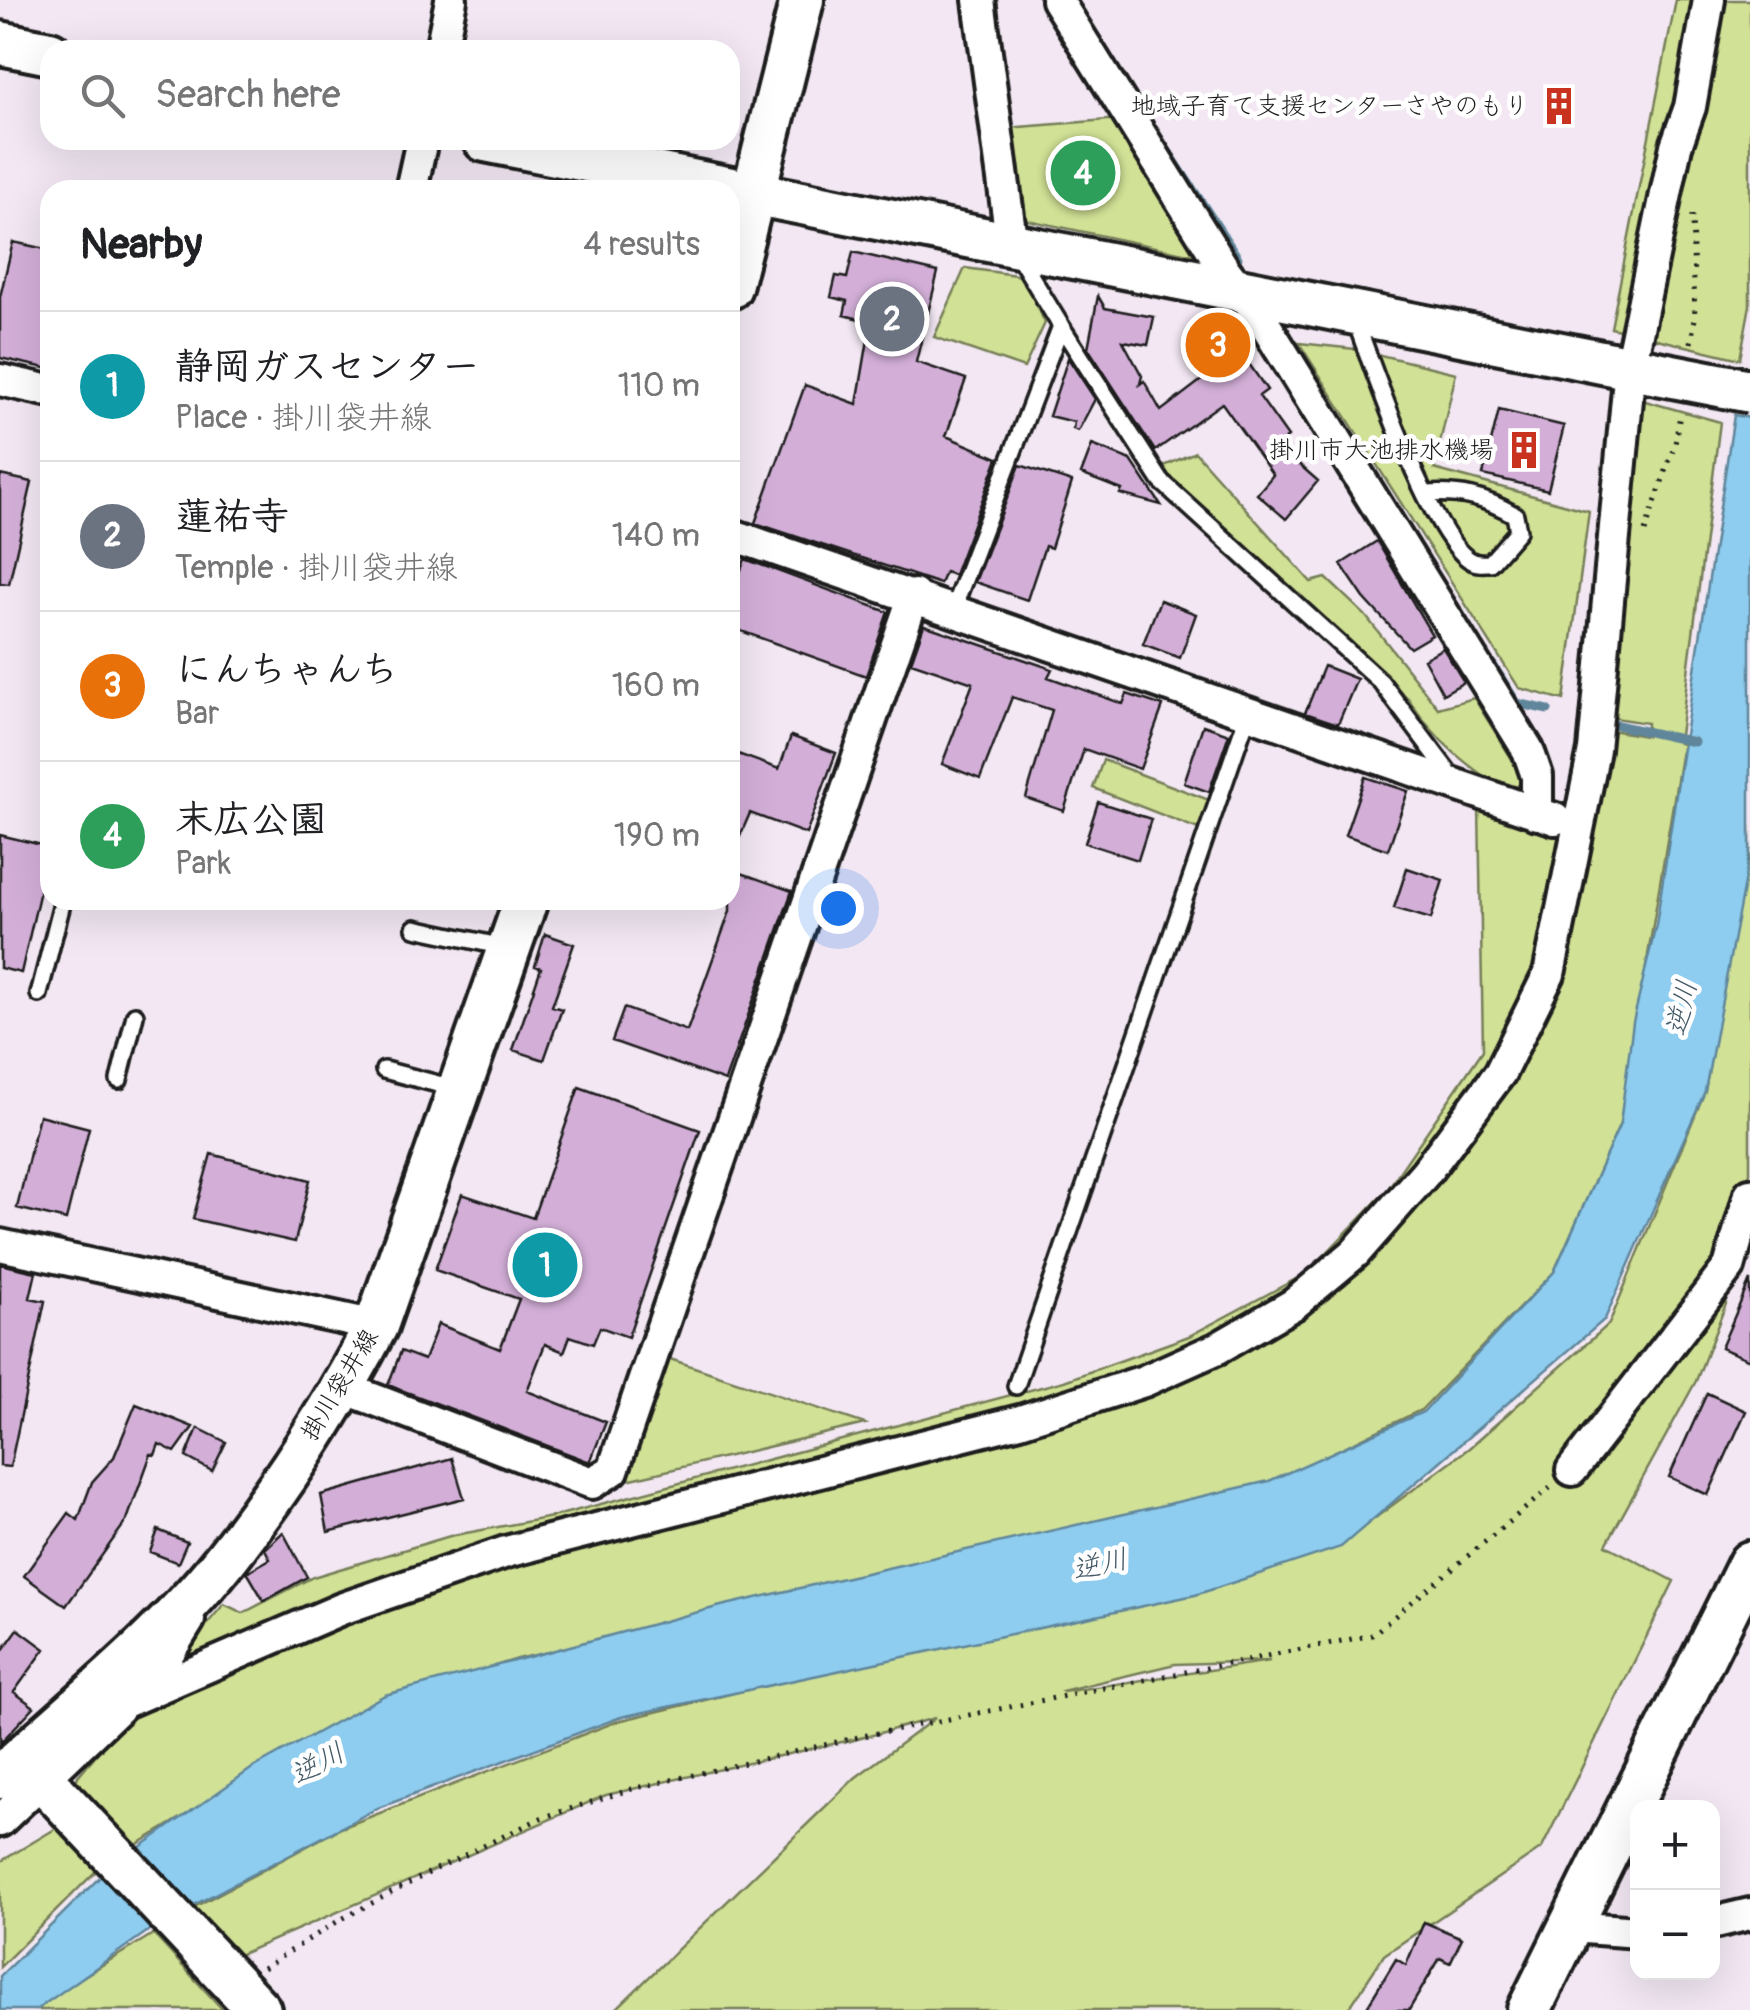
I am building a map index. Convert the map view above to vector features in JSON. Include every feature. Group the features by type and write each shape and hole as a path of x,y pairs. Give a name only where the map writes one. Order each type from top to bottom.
{"street":[{"path":"443,40 452,0"},
{"path":"740,252 802,0"},
{"path":"979,0 1012,246"},
{"path":"1057,0 1528,750 1537,776 1537,814"},
{"path":"125,1702 341,1609 506,1552 1003,1426 1144,1381 1294,1304 1355,1253 1426,1172 1500,1073 1549,974 1594,750 1641,370 1676,146 1690,107 1709,0"},
{"path":"0,43 40,51"},
{"path":"413,180 420,150"},
{"path":"534,150 682,180"},
{"path":"740,192 1750,391"},
{"path":"0,380 40,389"},
{"path":"740,537 1448,784 1577,824"},
{"path":"344,1388 592,1483 613,1470 914,596"},
{"name":"掛川袋井線","path":"0,1776 114,1673 230,1554 344,1388 376,1326 522,910"},
{"path":"1572,1470 1729,1268 1750,1194"},
{"path":"0,1245 376,1326"},
{"path":"0,1821 53,1790 125,1702 158,1670 230,1554"},
{"path":"1529,2010 1750,1562"},
{"path":"53,1790 254,2004"},
{"path":"1720,1920 1750,1914"},
{"path":"1571,1927 1630,1931"}],"lane":[{"path":"1012,246 1160,481 1380,682 1447,770 1448,784"},
{"path":"1364,315 1360,334 1403,454 1426,494 1462,553 1473,562 1490,563 1518,531 1514,514 1492,502 1461,492 1426,494"},
{"path":"953,609 1061,326"},
{"path":"1016,1386 1248,714"},
{"path":"39,994 60,910"},
{"path":"415,928 509,948"},
{"path":"119,1080 135,1015"},
{"path":"384,1070 459,1090"}],"path":[{"path":"254,2004 262,1969 340,1920 541,1818 632,1789 863,1736 1372,1636 1572,1470"}],"green space":[{"path":"1676,0 1750,0 1750,305 1740,359 1611,328"},
{"path":"1120,119 1207,258 1018,218 1007,128"},
{"path":"965,268 1023,276 1045,323 1024,368 934,337"},
{"path":"1299,343 1355,349 1456,373 1434,469 1589,511 1564,700 1519,688"},
{"path":"1624,395 1720,422 1679,743 1683,744 1620,1124 1554,1272 1421,1410 1272,1482 1058,1541 521,1658 368,1705 100,1867 0,1967 0,1862 60,1826 78,1776 224,1604 243,1613 313,1577 450,1536 552,1517 1064,1381 1189,1336 1307,1273 1387,1190 1483,1050 1479,806 1571,831 1557,969 1605,729 1646,736 1647,723 1608,717"},
{"path":"1195,452 1311,582 1326,578 1365,615 1438,708 1474,698 1525,780 1508,793 1465,762 1440,740 1408,698 1211,522 1160,468"},
{"path":"1103,760 1209,800 1198,829 1093,788"},
{"path":"1750,825 1750,1173 1716,1263 1726,1304 1696,1381 1606,1545 1674,1581 1542,1848 1384,1955 1348,2010 615,2010 855,1778 935,1718 843,1743 864,1737 606,1795 234,1957 185,1912 341,1828 618,1721 1335,1548 1469,1448 1609,1324 1705,1091","holes":["1270,1661 1063,1692 1175,1664"]},
{"path":"667,1358 865,1424 623,1481"},
{"path":"153,1934 223,2010 36,2010 45,2000"}],"water":[{"name":"逆川","path":"1734,415 1750,418 1750,851 1705,1091 1605,1319 1341,1547 1195,1595 621,1717 378,1808 158,1924 36,2010 0,2010 0,1976 106,1871 251,1769 385,1695 721,1606 1269,1481 1423,1412 1554,1272 1620,1124 1633,1022 1656,925"}],"building":[{"path":"13,242 40,248 40,367 0,358 0,297"},
{"path":"853,252 938,272 916,362 966,379 946,436 998,458 954,575 945,572 940,584 755,523 805,385 857,404 871,322 844,315 847,301 831,297 836,276 847,278"},
{"path":"1098,296 1105,308 1154,317 1148,345 1123,341 1142,376 1140,384 1144,381 1161,411 1203,379 1187,353 1225,329 1267,390 1259,396 1288,437 1277,445 1318,481 1286,519 1257,494 1273,475 1222,403 1155,451 1088,348"},
{"path":"1068,358 1095,399 1078,431 1073,429 1074,422 1049,416"},
{"name":"掛川市大池排水機場","path":"1499,410 1564,426 1548,490 1483,475"},
{"path":"1092,445 1131,460 1161,505 1120,494 1122,490 1081,474"},
{"path":"1020,465 1072,482 1051,548 1045,546 1027,600 975,582"},
{"path":"0,475 32,482 9,584 0,583"},
{"path":"1377,541 1432,635 1410,648 1364,598 1341,564"},
{"path":"745,559 888,612 866,676 740,631 740,572"},
{"path":"1160,600 1196,614 1180,658 1143,644"},
{"path":"924,625 1052,669 1048,677 1123,704 1127,694 1163,706 1140,769 1084,749 1064,811 1026,798 1052,710 1012,697 980,779 942,764 973,683 911,662"},
{"path":"1443,648 1464,682 1443,694 1424,659"},
{"path":"1324,666 1357,679 1338,724 1305,713"},
{"path":"1203,725 1229,734 1209,792 1184,783"},
{"path":"791,736 836,753 806,834 750,813 740,836 740,755 779,769"},
{"path":"1365,777 1408,791 1388,850 1345,835"},
{"path":"1098,802 1151,819 1138,860 1085,843"},
{"path":"0,835 40,845 40,890 21,973 0,968"},
{"path":"1407,868 1443,880 1431,919 1394,908"},
{"path":"740,873 792,891 725,1081 612,1041 624,1008 687,1031 730,911 740,910"},
{"path":"545,934 574,944 552,1006 562,1009 544,1060 513,1050 541,968 535,966"},
{"path":"579,1087 700,1130 628,1337 600,1327 593,1344 570,1336 564,1352 545,1344 527,1391 606,1422 590,1462 388,1385 401,1351 424,1360 438,1324 500,1349 519,1299 435,1270 462,1194 533,1218"},
{"path":"39,1115 89,1128 66,1220 17,1208"},
{"path":"211,1154 310,1180 295,1242 193,1219"},
{"path":"0,1264 36,1272 30,1298 45,1301 10,1467 0,1466"},
{"path":"1750,1280 1750,1360 1721,1348"},
{"path":"1707,1393 1746,1411 1708,1495 1669,1477"},
{"path":"136,1404 193,1427 175,1452 159,1444 155,1455 151,1454 127,1520 66,1606 24,1576 69,1513 78,1520 92,1482 114,1457"},
{"path":"198,1428 226,1442 212,1471 186,1457"},
{"path":"452,1458 464,1498 328,1532 321,1495"},
{"path":"158,1530 187,1542 178,1563 150,1552"},
{"path":"283,1532 307,1577 264,1601 247,1572 270,1559 265,1549"},
{"path":"18,1629 45,1649 14,1692 34,1707 0,1743 0,1654"},
{"path":"1424,1922 1462,1938 1450,1963 1440,1958 1409,2010 1365,2010 1396,1959 1406,1965"}],"waterway":[{"path":"1164,145 1238,258"},
{"path":"1493,665 1517,703 1548,710"},
{"path":"1608,723 1694,742"}],"place":[{"name":"地域子育て支援センターさやのもり","path":"1559,106"},
{"name":"末広公園","path":"1083,173"},
{"name":"蓮祐寺","path":"892,319"},
{"name":"にんちゃんち","path":"1218,345"},
{"name":"掛川市大池排水機場","path":"1524,450"},
{"name":"静岡ガスセンター","path":"545,1265"}]}
